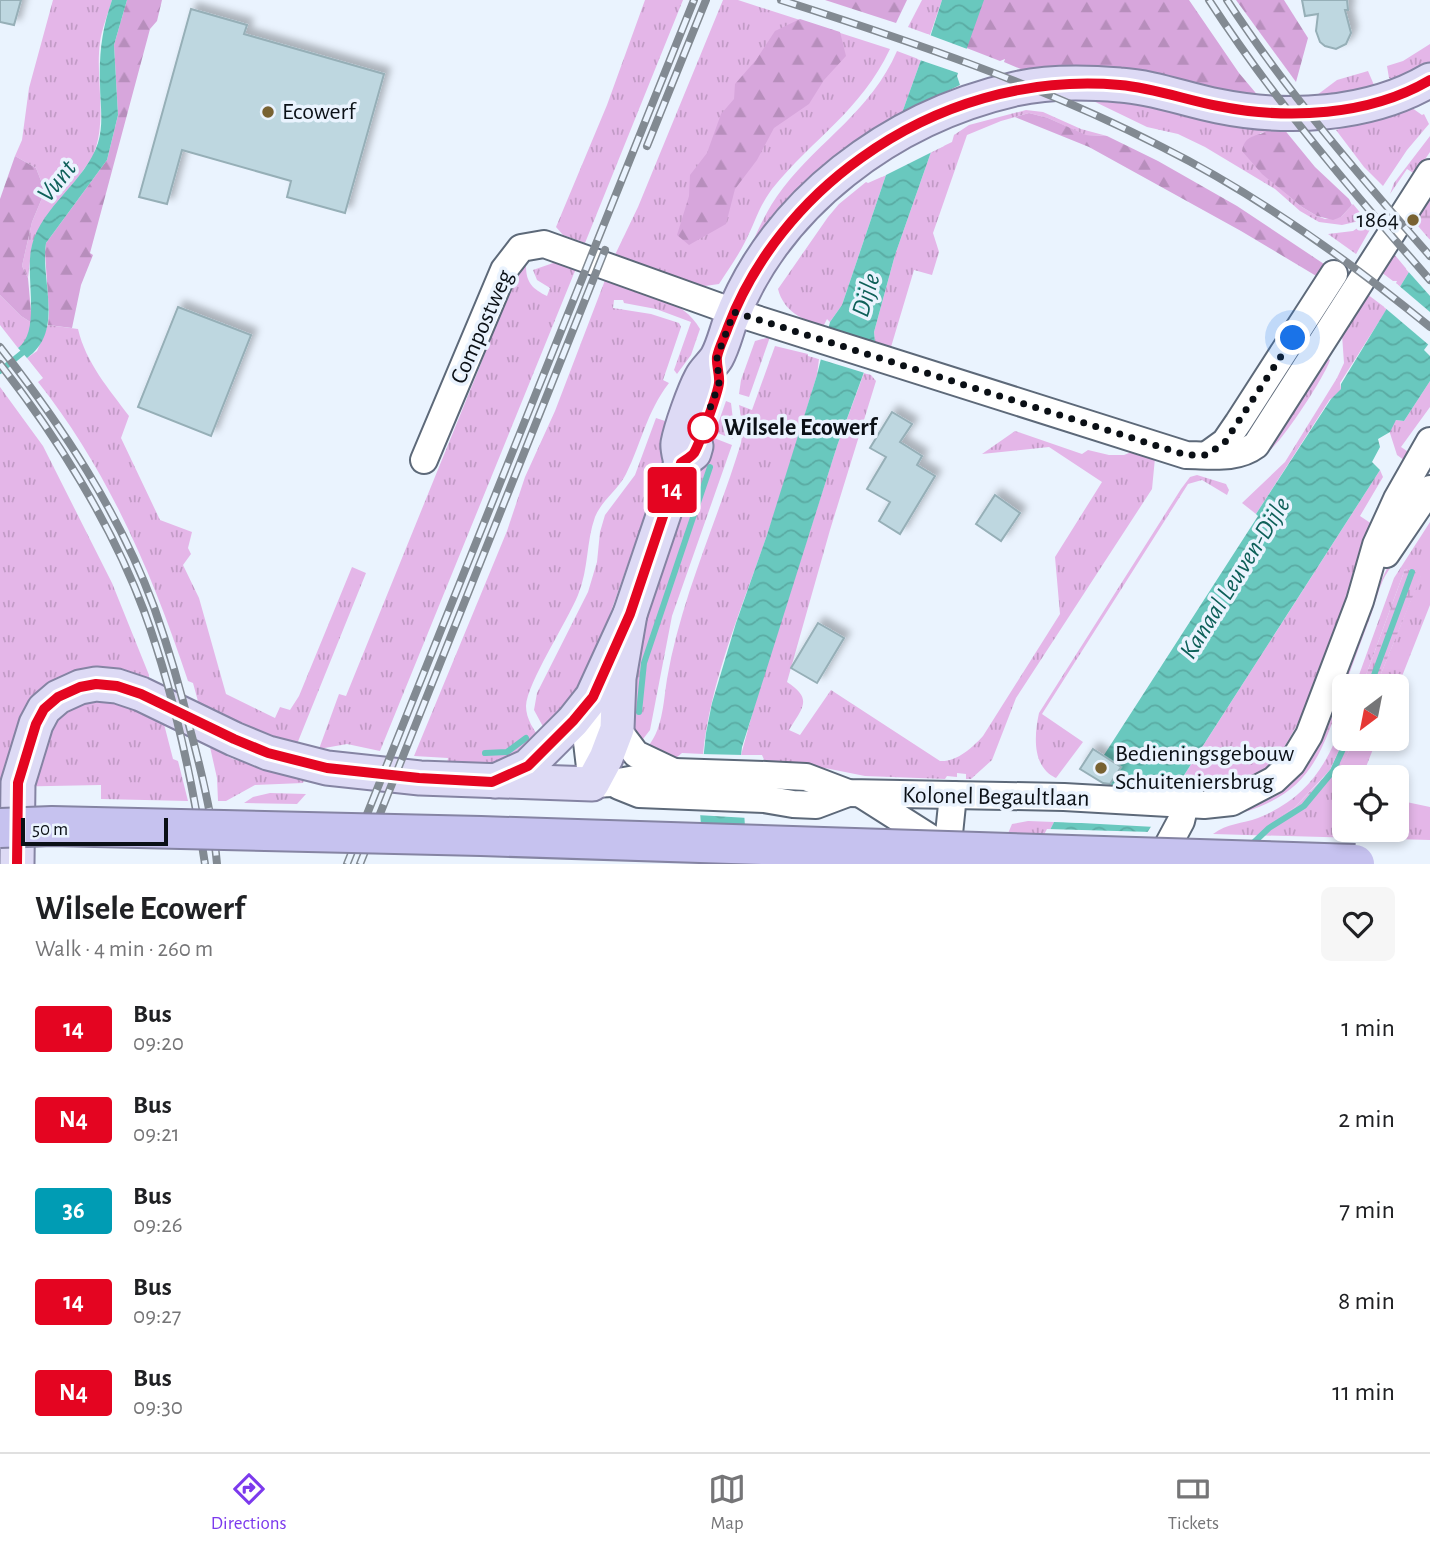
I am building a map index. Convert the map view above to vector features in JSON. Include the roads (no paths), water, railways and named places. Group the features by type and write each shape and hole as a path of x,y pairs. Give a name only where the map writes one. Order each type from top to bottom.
{"highway":[{"path":"0,828 52,826 481,835 1354,864"}],"main road":[{"path":"492,782 528,766 593,697 630,614 681,463 677,445 701,378 717,357 734,312 754,273 778,238 806,205 837,176 913,126 966,104 1015,89 1063,83 1122,85 1248,111 1293,114 1348,108 1428,89"},
{"path":"17,864 18,783 36,724 44,709 58,697 80,687 96,684 117,686 141,694 268,753 327,768 492,782 602,784 606,758 617,729 619,678 630,614"},
{"path":"28,754 34,782 34,864"}],"street":[{"name":"Compostweg","path":"425,460 504,270 522,248 544,244 734,312 1186,455 1246,453 1256,445 1430,173"},
{"path":"1207,455 1225,442 1334,274"},
{"name":"Kolonel Begaultlaan","path":"602,784 765,787 806,777 854,793 1064,797 1179,803 1232,802 1274,780 1292,763 1309,735 1360,601 1376,545 1397,499 1430,442"},
{"name":"Kolonel Begaultlaan","path":"1360,601 1387,553 1430,489"},
{"path":"593,697 587,742 602,784"},
{"path":"617,729 636,754 672,784"},
{"path":"854,793 935,841 947,860"},
{"path":"947,860 953,795"},
{"path":"1158,864 1181,821 1179,803"}],"water":[{"path":"112,0 127,0 114,45 118,115 107,160 46,243 48,320 38,347 27,358 18,348 25,340 31,316 32,245 45,218 84,170 98,143 101,121 101,51"},
{"name":"Dijle","path":"942,0 984,0 957,76 960,85 939,148 931,152 895,255 874,332 875,342 837,446 742,747 747,864 704,864 699,799 712,703 817,375 830,322 842,305 886,175 902,113"},
{"name":"Kanaal Leuven-Dijle","path":"1430,242 1430,342 1424,350 1430,356 1430,381 1404,421 1396,420 1390,432 1378,439 1380,447 1372,462 1380,470 1127,864 1044,842 1054,822 1083,823 1121,767 1104,755 1258,516 1256,514 1331,399 1341,389 1341,384"}],"waterway":[{"name":"Vunt","path":"0,371 27,349"},
{"path":"639,712 644,663 710,467"},
{"path":"1374,674 1412,572"},
{"path":"485,753 507,752 526,738"},
{"path":"1250,846 1269,828 1304,806 1333,771 1342,751"}],"railway":[{"path":"347,864 694,0"},
{"path":"647,146 706,0"},
{"path":"781,0 926,48 1022,84 1162,147 1267,207 1367,277 1430,327"},
{"path":"1209,0 1287,109 1430,280"},
{"path":"1227,0 1299,100 1430,256"},
{"path":"360,864 605,250"},
{"path":"0,347 87,471 140,572 174,667 199,762 217,864"},
{"path":"0,364 42,421 81,483 131,579 155,642 173,704 188,768 205,864"}],"place":[{"name":"Ecowerf","path":"268,112"},
{"name":"1864","path":"1413,220"},
{"name":"Wilsele Ecowerf","path":"703,428"},
{"name":"Bedieningsgebouw Schuiteniersbrug","path":"1101,768"}]}
